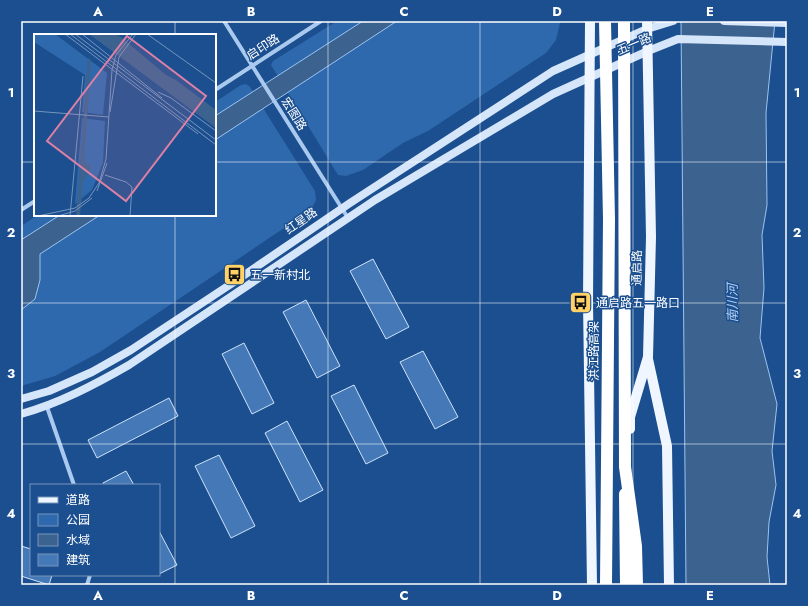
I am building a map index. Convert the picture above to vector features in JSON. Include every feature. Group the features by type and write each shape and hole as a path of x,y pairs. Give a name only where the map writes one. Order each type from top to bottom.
{"highway":[{"name":"洪江路高架","path":"605,21 609,219 606,585"},
{"path":"624,21 626,585"},
{"path":"625,467 636,546 637,585"}],"main road":[{"path":"590,21 588,302 592,585"},
{"name":"五一路","path":"590,54 647,25 673,21"},
{"path":"724,21 787,23"},
{"name":"通启路","path":"632,585 630,417 648,357 651,238 647,25"},
{"name":"五一路","path":"589,77 678,39 786,42"},
{"name":"红星路","path":"21,399 49,391 63,385 92,372 131,350 342,208 553,71 590,54"},
{"name":"红星路","path":"21,414 47,406 90,387 129,365 348,218 553,94 589,77"},
{"path":"648,357 666,446 669,585"}],"street":[{"name":"宏图路","path":"224,21 348,218"},
{"name":"启印路","path":"216,89 321,21"},
{"path":"21,210 34,202"},
{"path":"47,406 74,484"}],"green space":[{"path":"337,21 560,21 560,23 556,40 546,53 428,131 403,143 363,170 346,176 338,175 271,65 273,61"},
{"path":"246,84 250,87 315,191 316,200 311,210 100,352 55,376 21,386 21,226 36,216 216,216 216,101 241,85"}],"water":[{"path":"363,21 397,21 216,139 216,115"},
{"name":"南川河","path":"681,21 775,21 766,113 767,205 762,235 764,288 760,338 777,404 772,451 776,485 769,522 767,557 770,585 686,585"},
{"path":"58,216 98,216 40,254 40,280 35,299 21,310 21,240"}],"building":[{"path":"373,259 409,327 386,339 350,271"},
{"path":"306,300 340,366 317,378 283,312"},
{"path":"244,343 274,403 252,414 222,354"},
{"path":"423,351 458,417 435,429 400,362"},
{"path":"354,385 388,453 366,464 331,396"},
{"path":"169,398 178,416 97,458 88,440"},
{"path":"287,421 323,490 300,502 265,433"},
{"path":"219,455 255,526 231,538 195,466"},
{"path":"126,471 133,484 103,484"},
{"path":"160,533 177,565 160,574"},
{"path":"21,546 30,549 30,576 52,576 49,585 21,576"}],"place":[{"name":"五一新村北","path":"234,275"},
{"name":"通启路五一路口","path":"581,303"}]}
